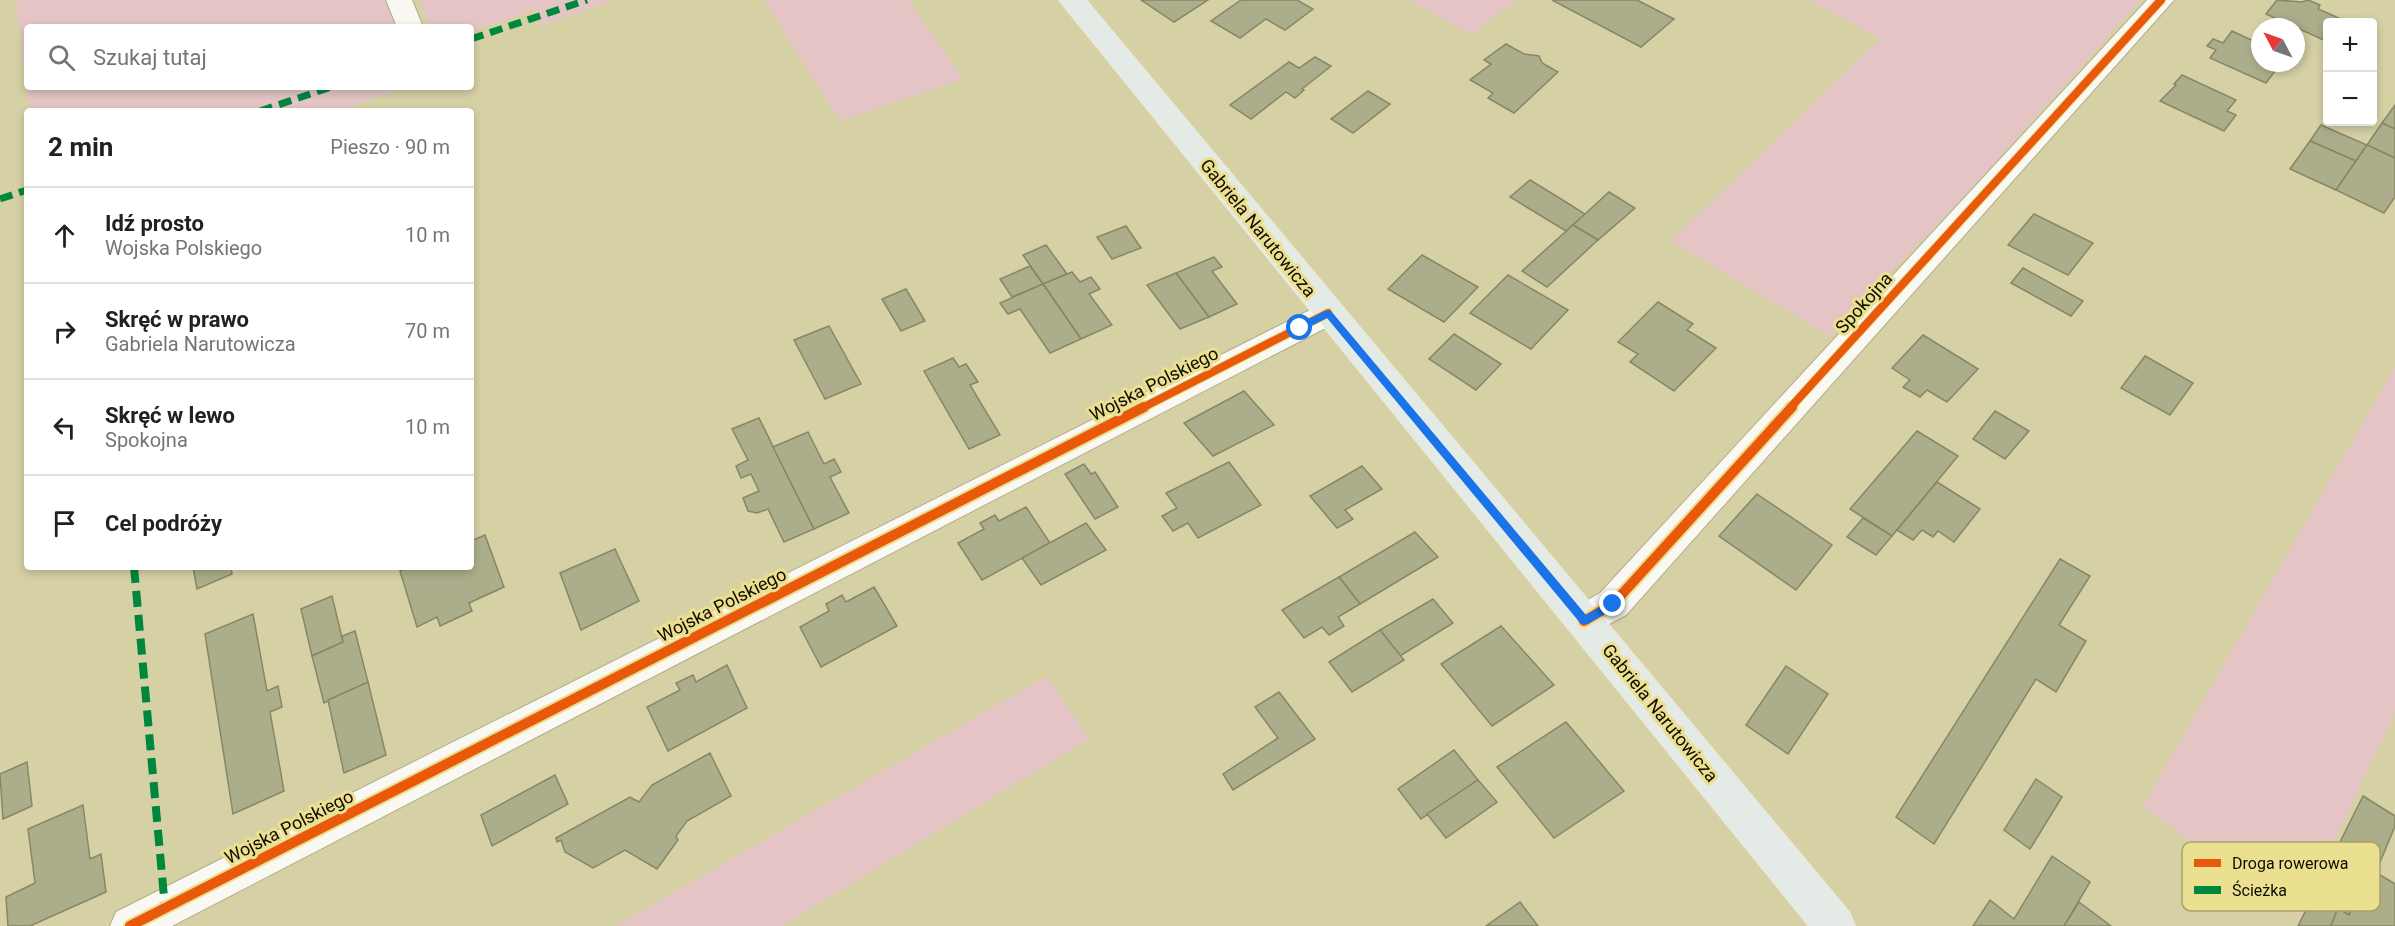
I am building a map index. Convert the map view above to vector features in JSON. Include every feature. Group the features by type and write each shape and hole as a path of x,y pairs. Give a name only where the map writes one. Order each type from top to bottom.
{"main road":[{"name":"Gabriela Narutowicza","path":"1072,0 1836,926"}],"street":[{"path":"399,0 409,24"},
{"name":"Spokojna","path":"1584,621 1613,604 2161,0"},
{"name":"Wojska Polskiego","path":"130,926 1328,313"}],"shaded area":[{"path":"16,0 389,0 398,24 24,24 24,63"},
{"path":"420,0 616,0 540,26 539,9 474,30 474,24 430,24"},
{"path":"764,0 908,0 963,79 840,121"},
{"path":"1410,0 1516,0 1471,35"},
{"path":"1809,0 2141,0 1978,181 1830,336 1671,241 1880,39"},
{"path":"27,90 398,90 347,108 30,108"},
{"path":"2395,367 2395,713 2334,842 2192,842 2142,807"},
{"path":"1047,676 1089,739 782,926 616,926"},
{"path":"2292,911 2301,911 2299,916"}],"building":[{"path":"1141,0 1208,0 1174,22"},
{"path":"1241,0 1297,0 1313,9 1285,30 1266,19 1240,38 1211,21"},
{"path":"1552,0 1637,0 1674,19 1641,47"},
{"path":"2277,0 2302,2 2308,0 2320,5 2318,9 2339,18 2323,18 2323,40 2305,31 2305,18 2275,18 2266,14"},
{"path":"2232,31 2251,40 2251,72 2274,72 2266,83 2210,58 2216,50 2207,46 2213,39 2223,43"},
{"path":"1506,44 1524,54 1539,56 1542,63 1558,72 1514,113 1488,98 1493,93 1470,80 1491,64 1484,60"},
{"path":"1315,57 1331,66 1302,89 1304,90 1295,98 1286,92 1251,119 1230,105 1289,62 1299,68"},
{"path":"2182,75 2236,100 2227,111 2236,115 2224,131 2160,101 2176,85 2174,84"},
{"path":"1368,91 1390,104 1353,133 1331,119"},
{"path":"2395,105 2395,129 2382,123"},
{"path":"2382,123 2395,129 2395,158 2367,145"},
{"path":"2321,125 2367,145 2356,161 2310,141"},
{"path":"2310,141 2356,161 2336,190 2290,169"},
{"path":"2367,145 2395,158 2395,197 2384,213 2336,190"},
{"path":"1530,180 1585,214 1566,231 1510,197"},
{"path":"1609,192 1635,208 1598,240 1573,225"},
{"path":"2034,214 2093,243 2068,275 2008,245"},
{"path":"1573,225 1598,240 1547,287 1522,271"},
{"path":"1126,226 1141,248 1112,259 1097,237"},
{"path":"1046,245 1067,274 1043,284 1023,255"},
{"path":"1422,255 1478,287 1444,322 1388,289"},
{"path":"1214,257 1222,267 1212,271 1237,304 1209,317 1176,273"},
{"path":"1030,266 1043,284 1012,297 1000,279"},
{"path":"2023,268 2083,301 2071,316 2011,283"},
{"path":"1072,272 1080,282 1091,277 1100,289 1089,294 1112,325 1081,339 1043,284"},
{"path":"1176,273 1209,317 1180,329 1147,285"},
{"path":"1508,275 1568,310 1531,349 1470,313"},
{"path":"1043,284 1081,339 1050,353 1020,309 1008,314 1000,303"},
{"path":"906,289 925,321 901,331 882,299"},
{"path":"1658,302 1693,324 1687,330 1716,348 1674,391 1630,362 1638,354 1618,342"},
{"path":"829,326 861,384 825,399 794,340"},
{"path":"1454,334 1501,364 1476,390 1429,359"},
{"path":"1923,335 1978,369 1947,402 1927,390 1920,397 1903,387 1910,380 1892,368"},
{"path":"2145,356 2193,383 2170,415 2121,388"},
{"path":"953,358 959,367 966,364 978,382 970,385 1000,435 969,449 924,371"},
{"path":"1244,391 1274,425 1213,456 1184,423"},
{"path":"1995,411 2029,431 2005,459 1973,439"},
{"path":"759,418 814,529 784,542 768,509 757,513 748,511 743,498 759,491 751,474 741,478 736,466 748,460 732,429"},
{"path":"1917,431 1958,456 1892,536 1850,509"},
{"path":"808,432 824,464 834,459 841,472 830,477 849,513 814,529 773,447"},
{"path":"1229,462 1261,505 1198,538 1188,523 1173,531 1162,516 1177,508 1166,493"},
{"path":"1084,464 1091,474 1095,472 1118,507 1095,519 1065,474"},
{"path":"1362,466 1382,489 1345,510 1353,519 1337,528 1310,496"},
{"path":"1937,482 1980,509 1954,542 1938,531 1933,537 1922,530 1913,540 1897,530"},
{"path":"1757,494 1832,545 1796,590 1719,536"},
{"path":"1026,507 1050,543 982,580 958,543 984,529 980,523 995,515 999,521"},
{"path":"1863,518 1892,536 1876,555 1847,537"},
{"path":"1086,523 1106,550 1041,585 1022,558"},
{"path":"1415,532 1438,557 1360,604 1339,577"},
{"path":"485,535 504,587 469,603 472,611 440,626 437,617 417,627 400,571 474,570 474,540"},
{"path":"615,549 639,601 581,630 560,573"},
{"path":"2060,559 2090,576 2059,625 2086,641 2056,692 2036,679 1934,844 1896,817"},
{"path":"194,570 231,570 232,574 197,589"},
{"path":"1339,577 1360,604 1338,617 1344,626 1329,635 1322,627 1304,638 1282,610"},
{"path":"874,587 897,626 821,667 800,627 829,611 826,604 842,595 846,602"},
{"path":"332,596 343,642 312,656 301,609"},
{"path":"1433,599 1453,623 1400,656 1380,630"},
{"path":"253,614 267,691 278,686 282,707 270,712 284,791 233,814 205,634"},
{"path":"1501,626 1554,685 1492,726 1441,664"},
{"path":"1380,630 1404,660 1352,692 1329,662"},
{"path":"355,631 368,682 324,703 312,656 343,642 342,636"},
{"path":"727,665 747,708 668,751 647,707 680,690 676,683 693,675 696,682"},
{"path":"1786,666 1828,694 1788,754 1746,725"},
{"path":"368,682 386,755 344,773 328,700"},
{"path":"1279,692 1315,739 1233,790 1223,774 1278,738 1255,707"},
{"path":"1566,722 1624,791 1554,838 1497,767"},
{"path":"1454,750 1478,780 1421,819 1398,789"},
{"path":"710,753 731,796 687,821 676,836 678,840 657,869 625,850 593,868 565,852 561,840 557,842 556,838 630,797 639,802 652,785"},
{"path":"27,762 32,806 3,819 0,774"},
{"path":"555,775 568,804 492,846 481,815"},
{"path":"2036,779 2062,797 2030,849 2004,830"},
{"path":"1478,780 1497,802 1446,838 1427,814"},
{"path":"2363,796 2395,816 2395,826 2380,862 2380,842 2340,842"},
{"path":"83,805 90,859 101,854 106,892 30,926 8,926 6,897 35,883 28,829"},
{"path":"2052,856 2090,882 2064,926 1973,926 1990,900 2014,919"},
{"path":"2380,875 2395,884 2395,926 2331,926 2337,911 2343,911 2349,915 2350,911 2380,911"},
{"path":"1520,902 1538,926 1486,926"},
{"path":"2079,902 2111,926 2064,926"},
{"path":"2306,911 2337,911 2331,926 2298,926"}],"marked path":[{"path":"474,38 587,0"},
{"path":"269,108 322,90"},
{"path":"0,199 24,191"},
{"path":"134,570 165,908"}],"cycle path":[{"path":"1584,621 1613,604 2161,0"},
{"path":"130,926 1328,313"}],"route":[{"path":"1300,328 1328,313 1584,621 1613,604"}]}
